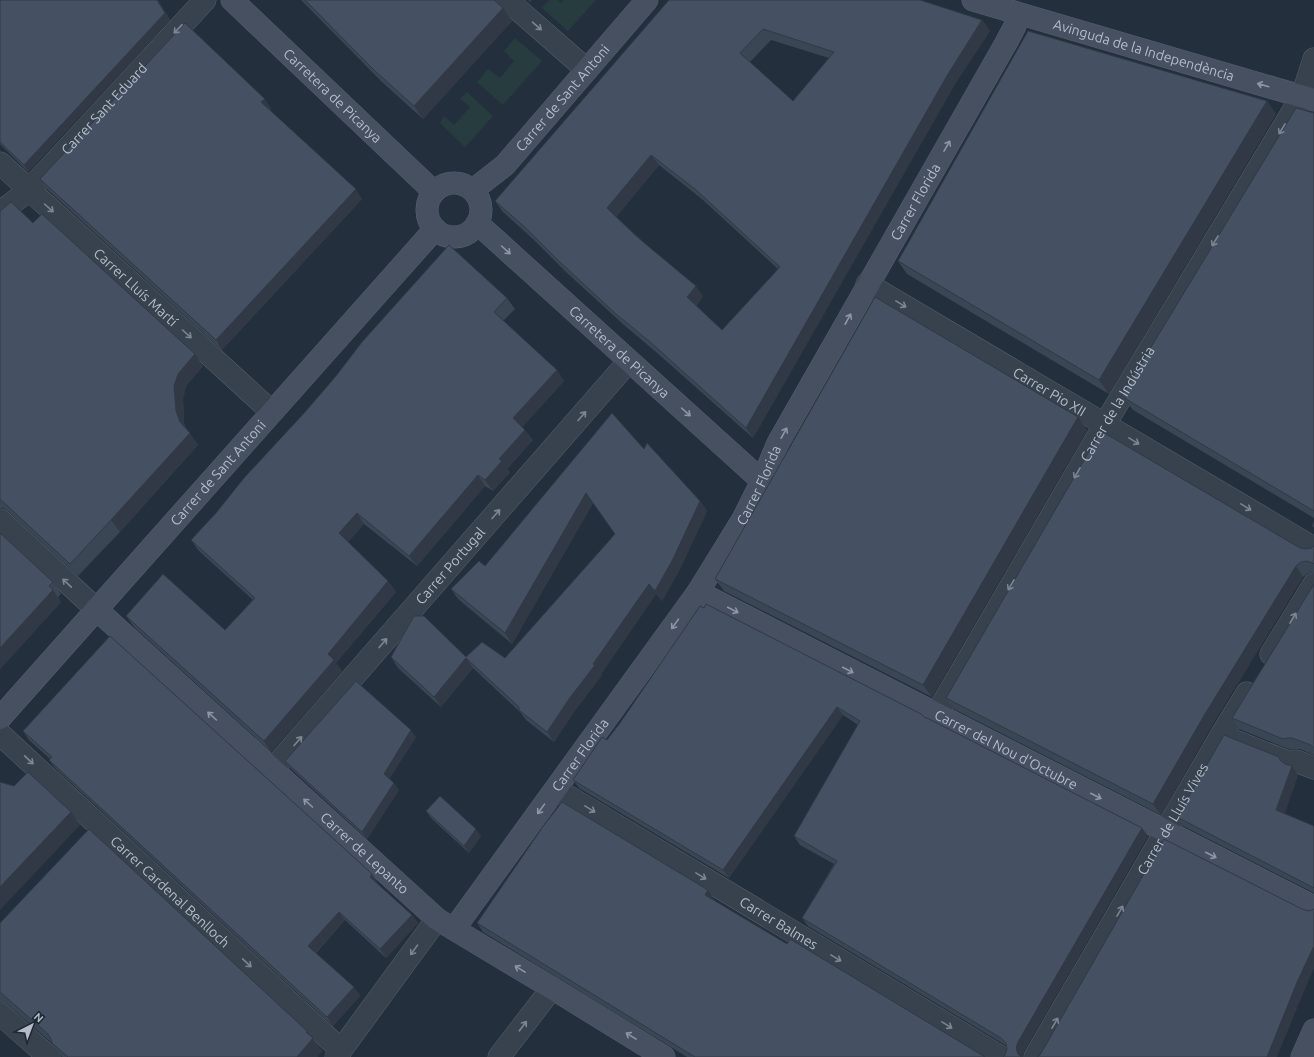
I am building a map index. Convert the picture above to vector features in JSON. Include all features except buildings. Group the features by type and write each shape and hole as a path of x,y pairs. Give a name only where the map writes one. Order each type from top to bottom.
{"street":[{"name":"Carrer Sant Eduard","path":"0,215 6,208 30,190 205,0"},
{"name":"Carretera de Picanya","path":"232,0 434,192"},
{"path":"507,0 587,70"},
{"name":"Carrer de Sant Antoni","path":"472,190 505,165 647,0"},
{"name":"Avinguda de la Independència","path":"973,0 1308,98"},
{"name":"Carrer Florida","path":"445,924 556,789 698,592 742,518 762,481 778,443 867,284 1015,26 1017,13"},
{"name":"Carrer de la Indústria","path":"936,715 1105,424 1308,98 1314,59"},
{"name":"Carrer Lluís Martí","path":"0,163 272,412"},
{"path":"448,183 466,185 472,190 477,196 481,210 477,223 469,232 457,236 449,236 435,229 427,215 429,199 434,192 448,183"},
{"name":"Carretera de Picanya","path":"477,223 762,481"},
{"name":"Carrer de Sant Antoni","path":"0,718 435,229"},
{"name":"Carrer Pio XII","path":"867,284 1314,548"},
{"name":"Carrer Portugal","path":"272,770 629,361"},
{"path":"0,520 96,610"},
{"name":"Carrer de Lluís Vives","path":"1035,1057 1223,732 1314,584"},
{"name":"Carrer del Nou d'Octubre","path":"698,592 1314,907"},
{"name":"Carrer de Lepanto","path":"96,610 272,770 445,924 664,1057"},
{"name":"Carrer Cardenal Benlloch","path":"0,734 98,824 339,1054"},
{"name":"Carrer Balmes","path":"556,789 1001,1057"},
{"path":"82,842 98,824"},
{"path":"339,1054 445,924"},
{"path":"499,1057 552,988"},
{"path":"0,1014 49,1057"},
{"path":"1302,1057 1314,1030"}],"lane":[{"path":"1223,732 1305,765"}],"green space":[{"path":"549,0 558,0 561,3 563,0 596,0 568,31 542,8"},
{"path":"515,38 542,61 503,105 477,82 488,69 500,78 514,61 504,51"},
{"path":"467,92 493,116 465,147 440,123 444,116 454,125 470,107 460,99"}]}
